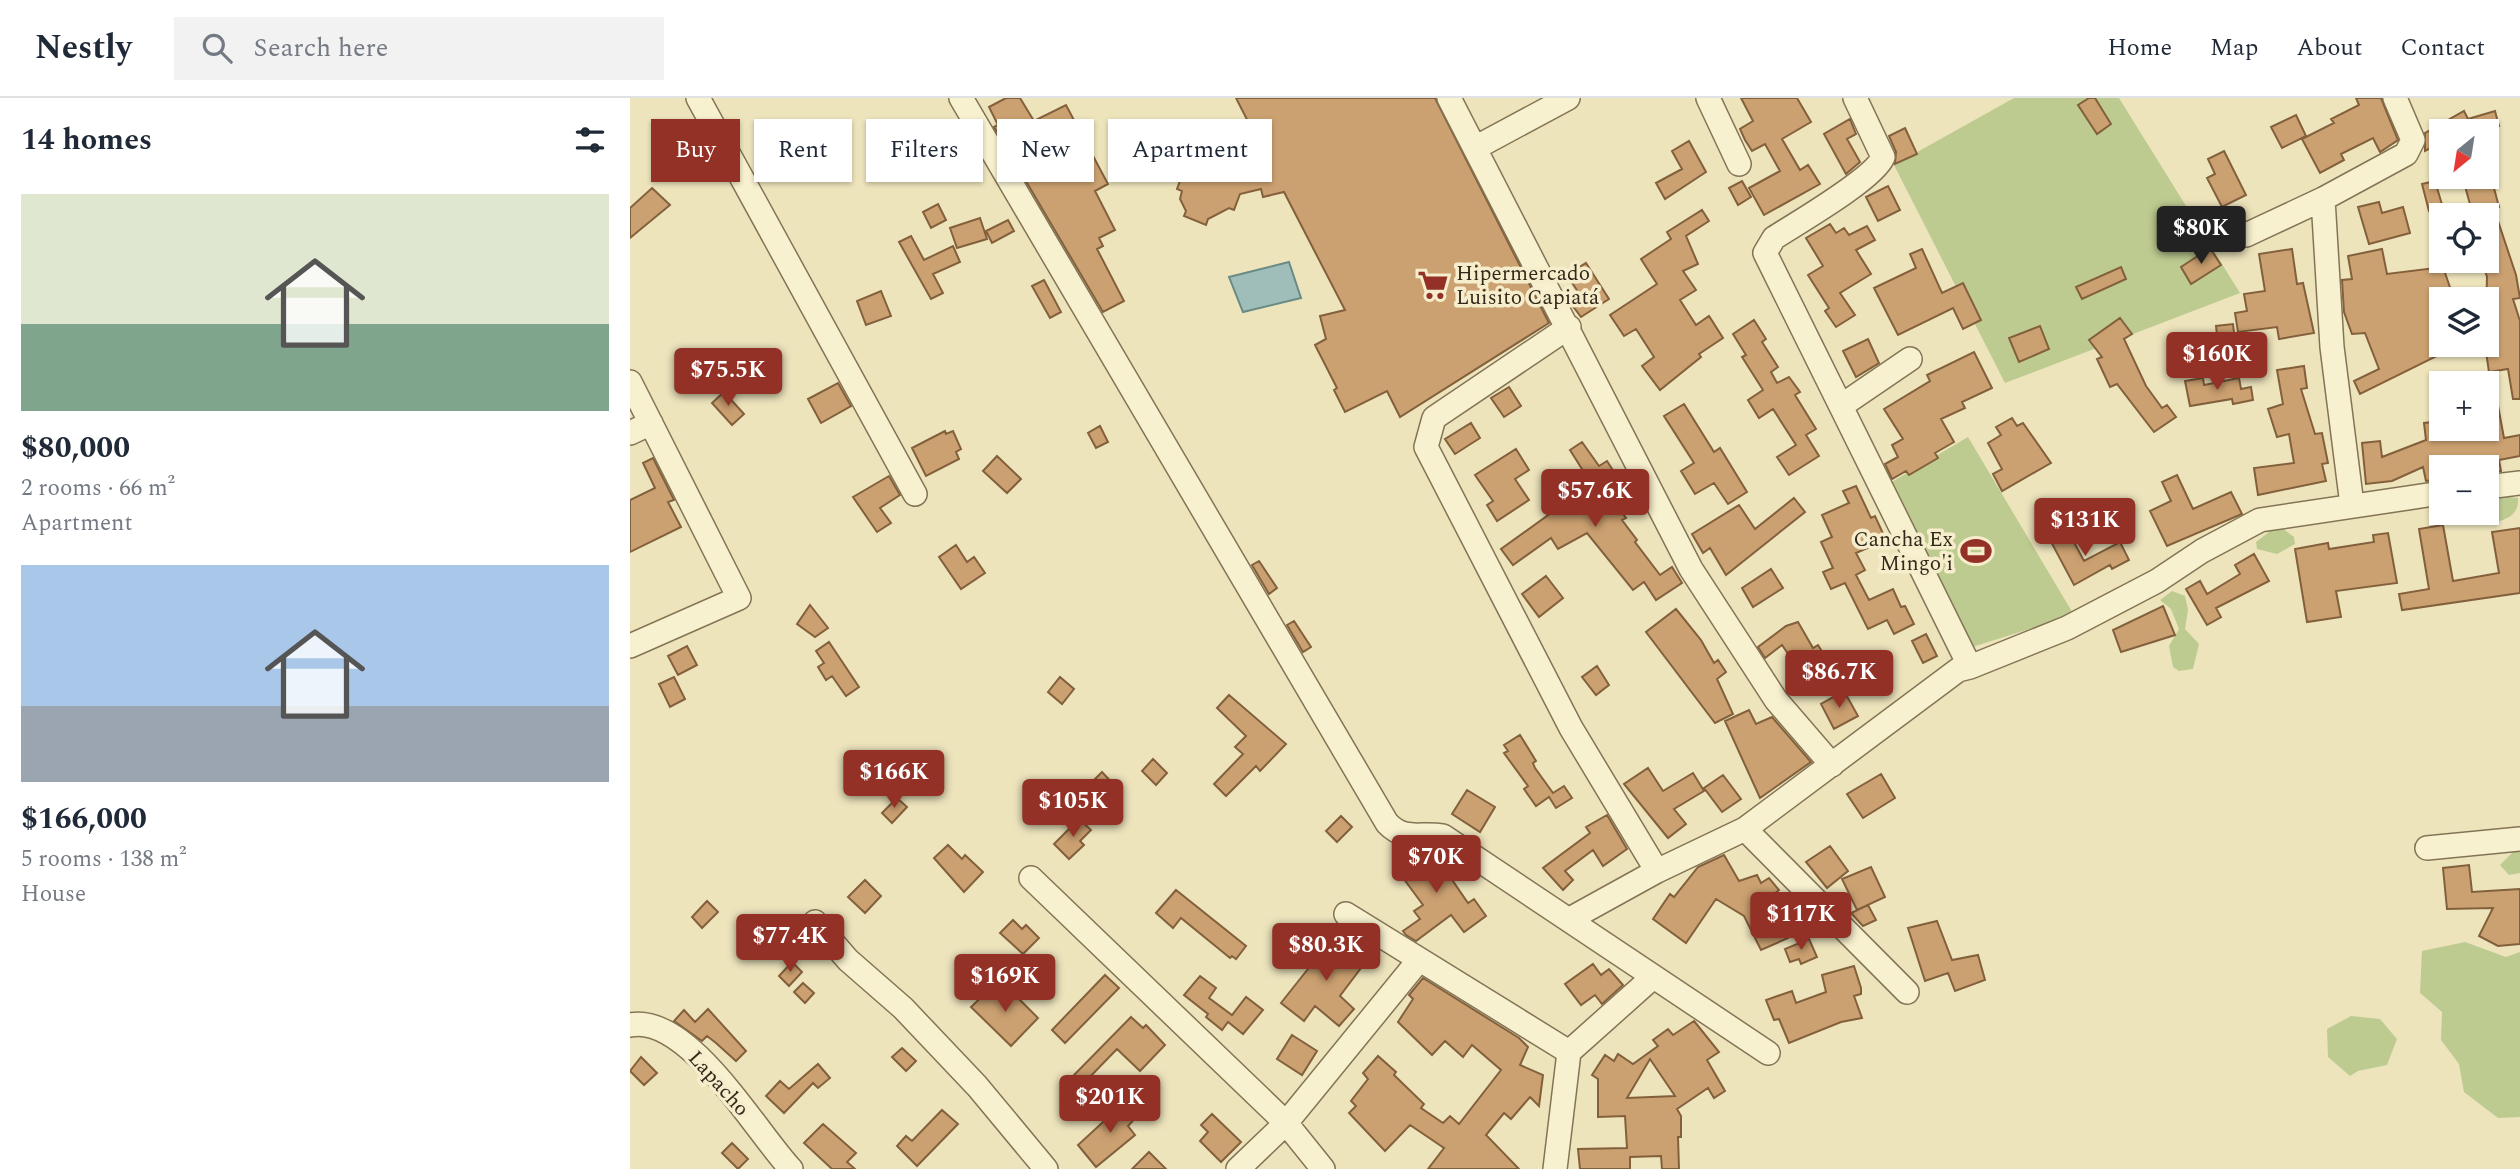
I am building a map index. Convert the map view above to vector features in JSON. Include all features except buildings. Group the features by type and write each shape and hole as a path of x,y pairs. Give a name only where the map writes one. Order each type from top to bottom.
{"street":[{"path":"698,98 915,494"},
{"path":"961,98 1387,823 1397,834 1405,836 1443,836 1768,1053"},
{"path":"1449,98 1691,569 1776,700 1832,765"},
{"path":"1475,148 1568,98"},
{"path":"1707,98 1739,164"},
{"path":"1855,98 1883,157 1881,162 1867,176 1774,238 1765,253 1970,667"},
{"path":"2246,235 2323,199 2406,154 2412,148 2413,140 2395,98"},
{"path":"2323,199 2332,347 2352,505"},
{"path":"1569,327 1434,418 1426,447 1571,728 1657,871"},
{"path":"1841,406 1910,359"},
{"path":"630,382 739,598 630,646"},
{"path":"630,433 652,423"},
{"path":"2499,486 2520,483"},
{"path":"1570,919 1657,871 1745,829 1958,670 2067,628 2157,581 2202,551 2260,520 2429,495"},
{"path":"1745,829 1907,992"},
{"path":"2427,848 2520,838"},
{"path":"1031,878 1286,1123 1323,1169"},
{"path":"1346,914 1569,1052"},
{"path":"815,922 848,960 903,1008 976,1086 1046,1169"},
{"path":"1238,1169 1286,1123 1419,960"},
{"path":"1555,1169 1569,1052 1653,977"},
{"name":"Lapacho","path":"630,1025 643,1022 679,1040 724,1087 791,1169"}],"green space":[{"path":"2014,98 2119,98 2240,293 2005,383 1894,165"},
{"name":"Cancha Ex Mingo'i","path":"1968,437 2074,615 1966,649 1885,486"},
{"path":"2499,496 2518,498 2517,507 2507,518 2499,521"},
{"path":"2278,525 2294,537 2295,544 2277,554 2257,549 2256,542"},
{"path":"2172,591 2185,596 2188,610 2185,629 2199,644 2193,669 2179,671 2173,667 2169,646 2179,629 2171,609 2160,600"},
{"path":"2520,845 2520,873 2509,875 2500,865"},
{"path":"2465,942 2506,957 2520,952 2520,1117 2498,1118 2464,1092 2459,1064 2441,1040 2442,1012 2420,993 2422,951"},
{"path":"2351,1016 2380,1019 2397,1039 2387,1065 2358,1071 2350,1076 2328,1057 2327,1029"}],"water":[{"path":"1289,262 1301,298 1243,312 1229,277"}],"place":[{"name":"Hipermercado Luisito Capiatá","path":"1433,285"},
{"name":"Cancha Ex Mingo'i","path":"1976,551"}]}
